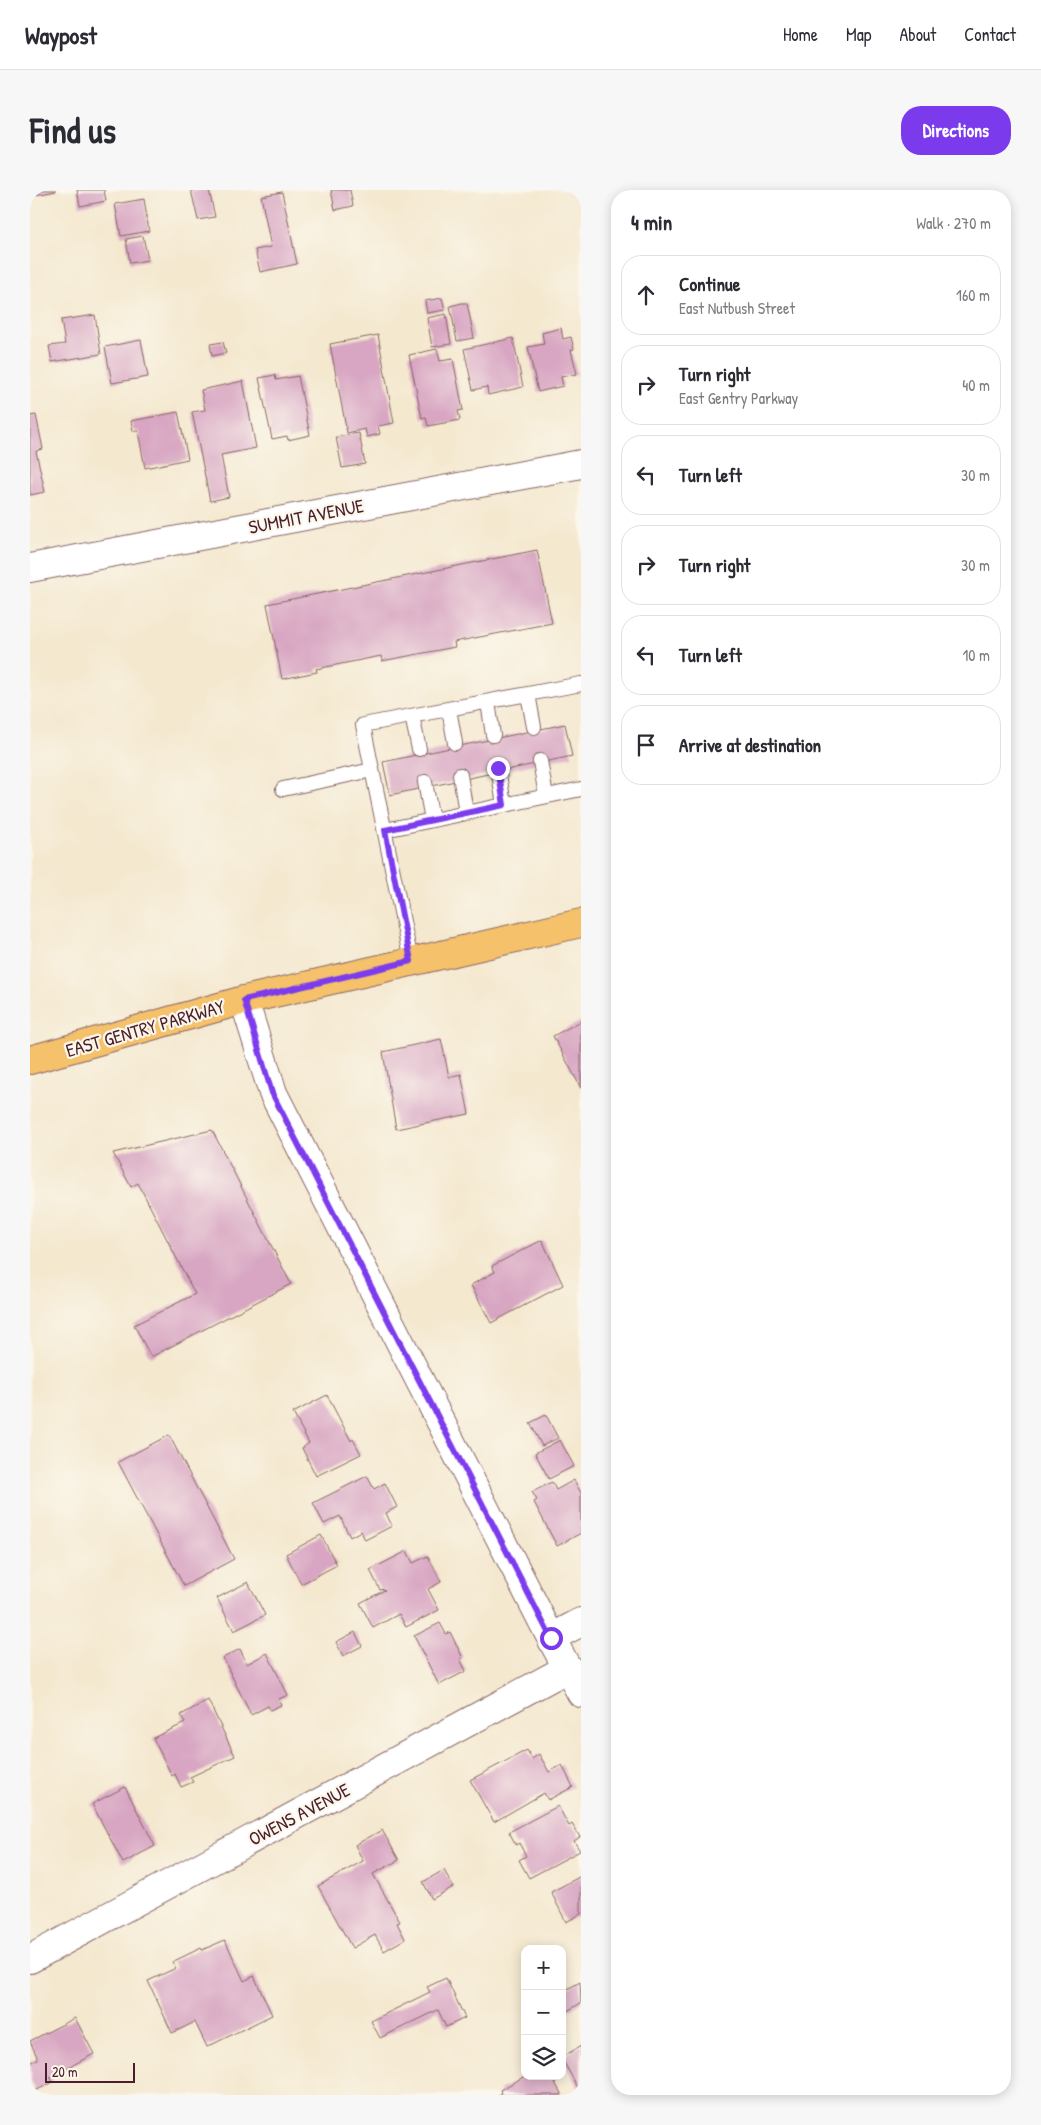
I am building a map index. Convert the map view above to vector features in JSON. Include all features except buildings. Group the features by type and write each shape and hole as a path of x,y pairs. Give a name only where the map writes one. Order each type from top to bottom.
{"main road":[{"name":"EAST GENTRY PARKWAY","path":"30,1060 244,1000 581,922"}],"street":[{"name":"SUMMIT AVENUE","path":"30,568 581,464"},
{"path":"244,1000 272,1093 581,1693"},
{"path":"551,1638 581,1622"},
{"name":"OWENS AVENUE","path":"30,1959 568,1668"}],"lane":[{"path":"411,961 363,725 581,684"},
{"path":"528,694 534,727"},
{"path":"488,702 493,735"},
{"path":"449,709 455,743"},
{"path":"412,716 419,749"},
{"path":"540,761 546,796"},
{"path":"498,768 504,805"},
{"path":"284,788 372,770"},
{"path":"460,775 466,814"},
{"path":"425,782 432,820"},
{"path":"385,830 581,789"}],"route":[{"path":"498,768 504,805 385,830 411,961 244,1000 272,1093 551,1638"}]}
